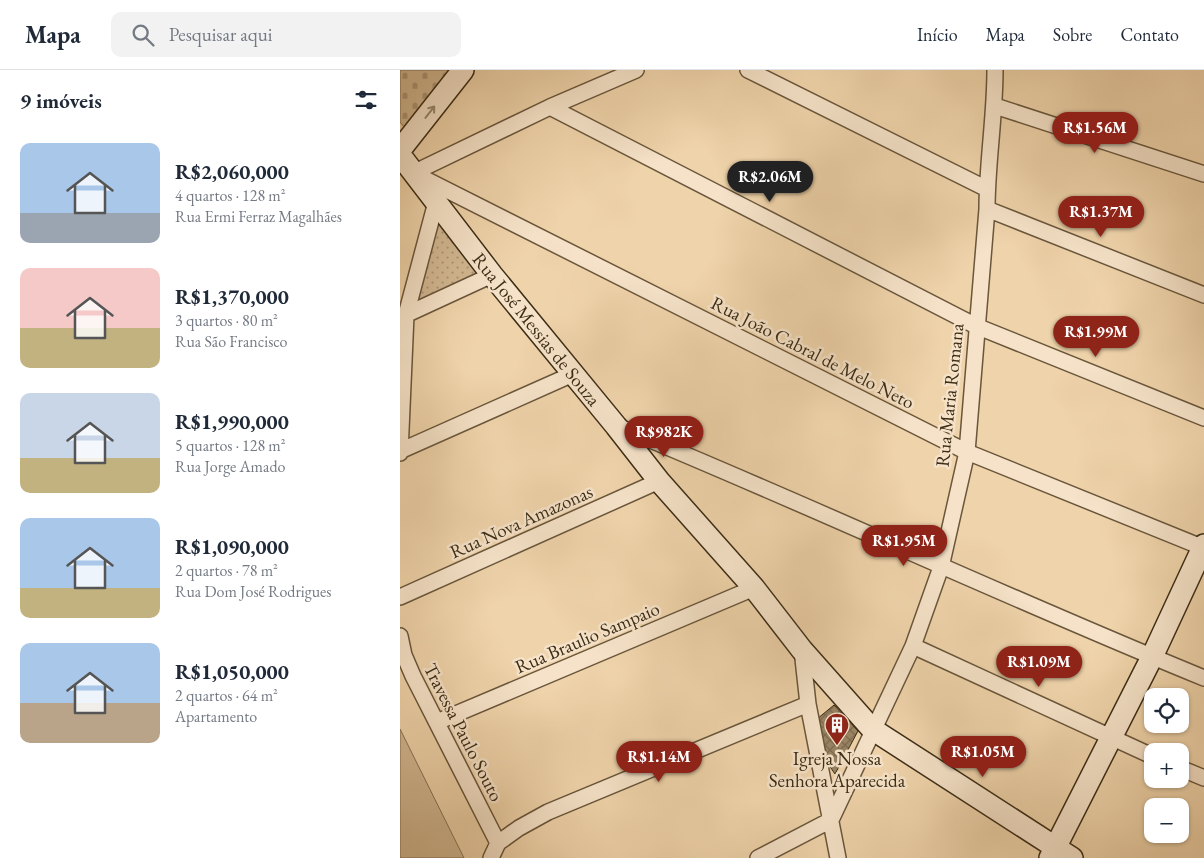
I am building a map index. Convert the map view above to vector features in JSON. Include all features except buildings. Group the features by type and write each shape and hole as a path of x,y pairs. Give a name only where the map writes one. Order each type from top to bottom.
{"street":[{"path":"404,162 463,70"},
{"path":"404,162 550,107 636,70"},
{"path":"748,70 987,189"},
{"name":"Rua Maria Romana","path":"831,820 872,729 913,646 941,567 967,452 995,106 995,70"},
{"path":"995,106 1204,174"},
{"path":"550,107 976,326 1204,418"},
{"name":"Rua José Messias de Souza","path":"404,162 492,275 659,481 754,588 802,650 872,729 1059,854"},
{"name":"Rua João Cabral de Melo Neto","path":"404,162 967,452 1204,547"},
{"path":"436,202 403,316 400,452 573,374"},
{"path":"987,210 1204,295"},
{"path":"403,316 492,275"},
{"path":"616,426 737,475 941,567 1204,678"},
{"name":"Rua Nova Amazonas","path":"400,597 659,481"},
{"path":"1059,854 1111,737 1152,657 1204,547"},
{"name":"Rua Braulio Sampaio","path":"437,722 754,588"},
{"name":"Travessa Paulo Souto","path":"400,636 404,654 498,843"},
{"path":"913,646 1144,752"},
{"path":"802,650 808,704 838,858"},
{"path":"491,858 498,843 519,828 548,812 808,704"},
{"path":"1189,772 1204,778"},
{"path":"758,858 831,820"}],"green space":[{"path":"400,70 452,70 404,127 400,122"},
{"path":"436,202 492,275 406,314"},
{"path":"400,729 464,858 400,858"}],"place":[{"name":"Igreja Nossa Senhora Aparecida","path":"837,746"}]}
